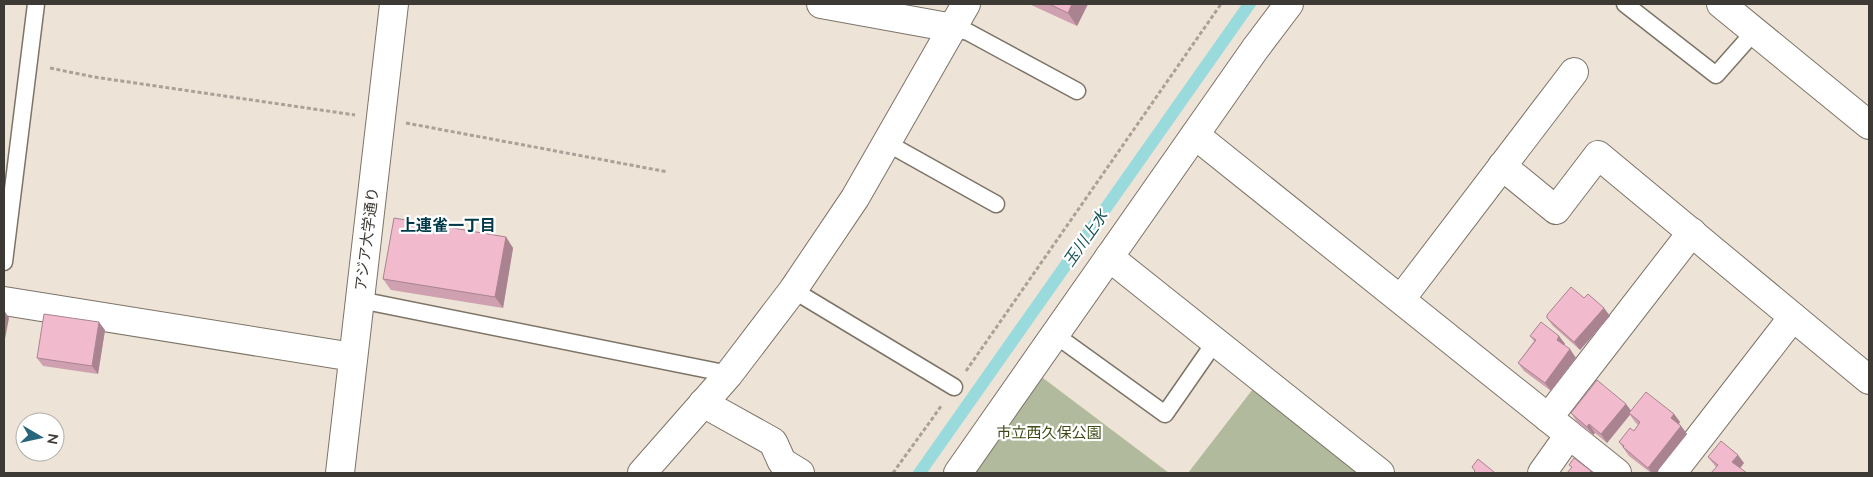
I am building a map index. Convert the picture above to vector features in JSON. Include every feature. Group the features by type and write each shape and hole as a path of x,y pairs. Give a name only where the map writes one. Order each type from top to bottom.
{"street":[{"name":"アジア大学通り","path":"340,473 360,300 392,120 394,4"},
{"path":"821,4 953,28"},
{"path":"642,473 729,374 793,290 855,198 966,4"},
{"path":"958,473 1109,256 1289,4"},
{"path":"1721,4 1869,125"},
{"path":"1401,300 1574,72"},
{"path":"1195,135 1618,473"},
{"path":"1502,166 1556,210 1598,155 1869,380"},
{"path":"1542,473 1559,426 1692,232"},
{"path":"1109,256 1380,473"},
{"path":"4,301 353,357"},
{"path":"1672,473 1794,317"},
{"path":"704,403 773,442 782,462 800,473"}],"lane":[{"path":"4,262 36,4"},
{"path":"1625,4 1716,75 1754,32"},
{"path":"953,28 968,32 1077,91"},
{"path":"887,143 996,204"},
{"path":"793,290 954,387"},
{"path":"360,300 729,374"},
{"path":"1054,334 1165,414 1215,342"}],"path":[{"path":"893,473 1221,4"},
{"path":"28,64 94,77 392,120 668,172"}],"green space":[{"name":"市立西久保公園","path":"1039,375 1169,473 970,473"},
{"path":"1256,385 1366,473 1188,473"}],"water":[{"name":"玉川上水","path":"1242,4 1257,4 927,473 912,473"}],"building":[{"path":"1049,4 1072,4 1068,13"},
{"path":"394,218 506,237 495,297 383,279"},
{"path":"1571,287 1584,298 1588,294 1604,308 1574,342 1547,318 1547,315"},
{"path":"44,314 99,322 92,366 37,358"},
{"path":"1541,322 1559,336 1557,340 1570,349 1545,383 1518,363 1536,340 1530,336"},
{"path":"1597,380 1626,404 1601,434 1589,424 1587,427 1571,413"},
{"path":"1646,392 1674,414 1671,418 1681,426 1648,468 1619,442 1630,428 1634,431 1640,422 1629,413"},
{"path":"1721,441 1738,455 1732,462 1747,473 1711,473 1718,465 1708,457"},
{"path":"1574,458 1591,471 1589,473 1567,473 1572,467 1569,465"},
{"path":"1478,459 1494,472 1473,473 1475,471 1472,467"}],"district":[{"name":"上連雀一丁目","path":"448,225"}]}
